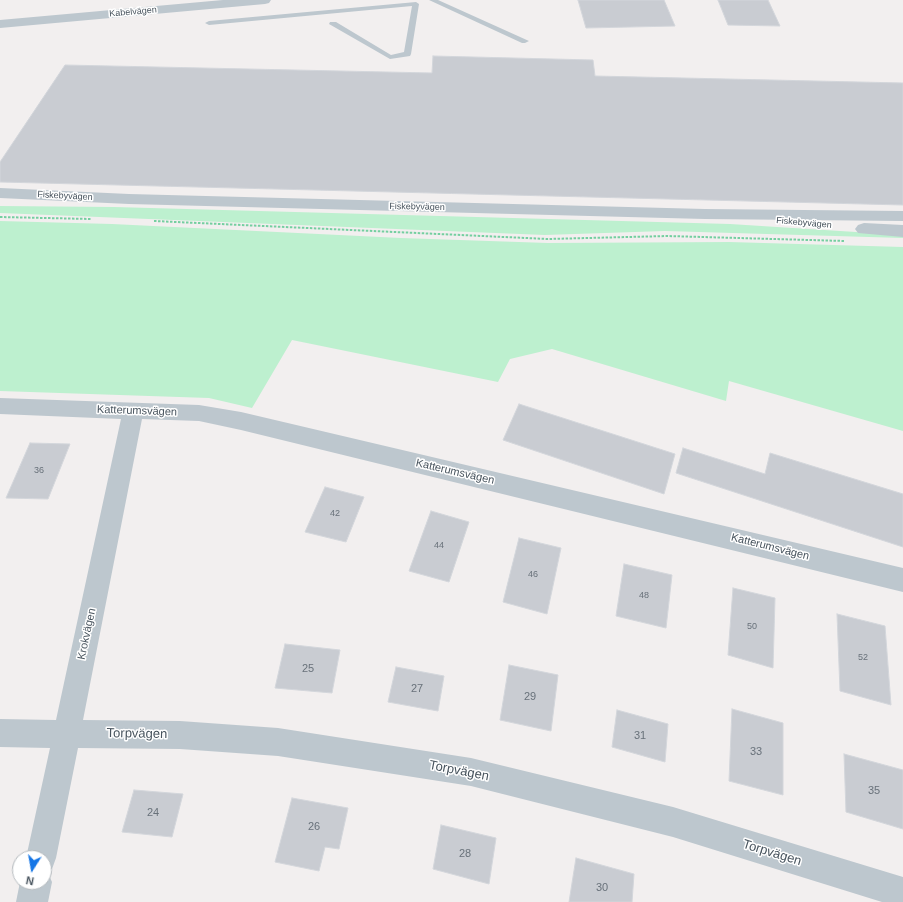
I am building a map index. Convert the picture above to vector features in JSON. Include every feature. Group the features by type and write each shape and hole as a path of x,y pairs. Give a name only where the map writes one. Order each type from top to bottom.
{"street":[{"name":"Kabelvägen","path":"0,24 265,0"},
{"name":"Fiskebyvägen","path":"0,193 129,199 705,214 903,216"},
{"name":"Fiskebyvägen","path":"0,200 129,199"},
{"name":"Fiskebyvägen","path":"705,214 903,232"},
{"name":"Katterumsvägen","path":"0,406 199,413 241,421 903,580"},
{"name":"Krokvägen","path":"43,850 133,411"},
{"name":"Torpvägen","path":"0,733 180,735 278,742 470,772 673,822 903,893"},
{"path":"32,902 34,890"}],"lane":[{"path":"432,0 525,41"},
{"path":"210,23 417,2 407,54 390,57 333,24"}],"path":[{"path":"0,217 94,219"},
{"path":"152,221 548,239 667,236 848,241"}],"green space":[{"path":"0,206 114,207 730,224 903,235 903,238 665,231 545,235 0,213"},
{"path":"0,221 112,224 401,238 548,243 729,242 903,247 903,431 729,381 726,401 552,349 510,359 498,382 292,340 252,408 209,398 0,391"}],"building":[{"path":"578,0 664,0 675,26 586,28"},
{"path":"718,0 768,0 780,26 728,25"},
{"path":"433,56 593,60 595,76 903,83 903,205 0,182 0,162 65,65 432,73"},
{"path":"519,404 675,454 664,494 503,440"},
{"path":"30,443 70,444 48,499 6,498"},
{"path":"683,448 765,474 770,453 903,494 903,547 676,473"},
{"path":"325,487 364,497 346,542 305,532"},
{"path":"431,511 469,522 449,582 409,571"},
{"path":"519,538 561,548 547,614 503,602"},
{"path":"624,564 672,575 666,628 616,616"},
{"path":"733,588 775,598 773,668 728,655"},
{"path":"837,614 885,626 891,705 840,691"},
{"path":"285,644 340,650 332,693 275,688"},
{"path":"509,665 558,675 551,731 500,720"},
{"path":"396,667 444,676 438,711 388,702"},
{"path":"732,709 783,723 783,795 729,781"},
{"path":"617,710 668,724 665,762 612,747"},
{"path":"844,754 903,770 903,829 846,812"},
{"path":"134,790 183,794 172,837 122,832"},
{"path":"292,798 348,808 339,849 325,847 319,871 275,862"},
{"path":"441,825 496,838 489,884 433,869"},
{"path":"576,858 634,874 632,902 569,902"}]}
